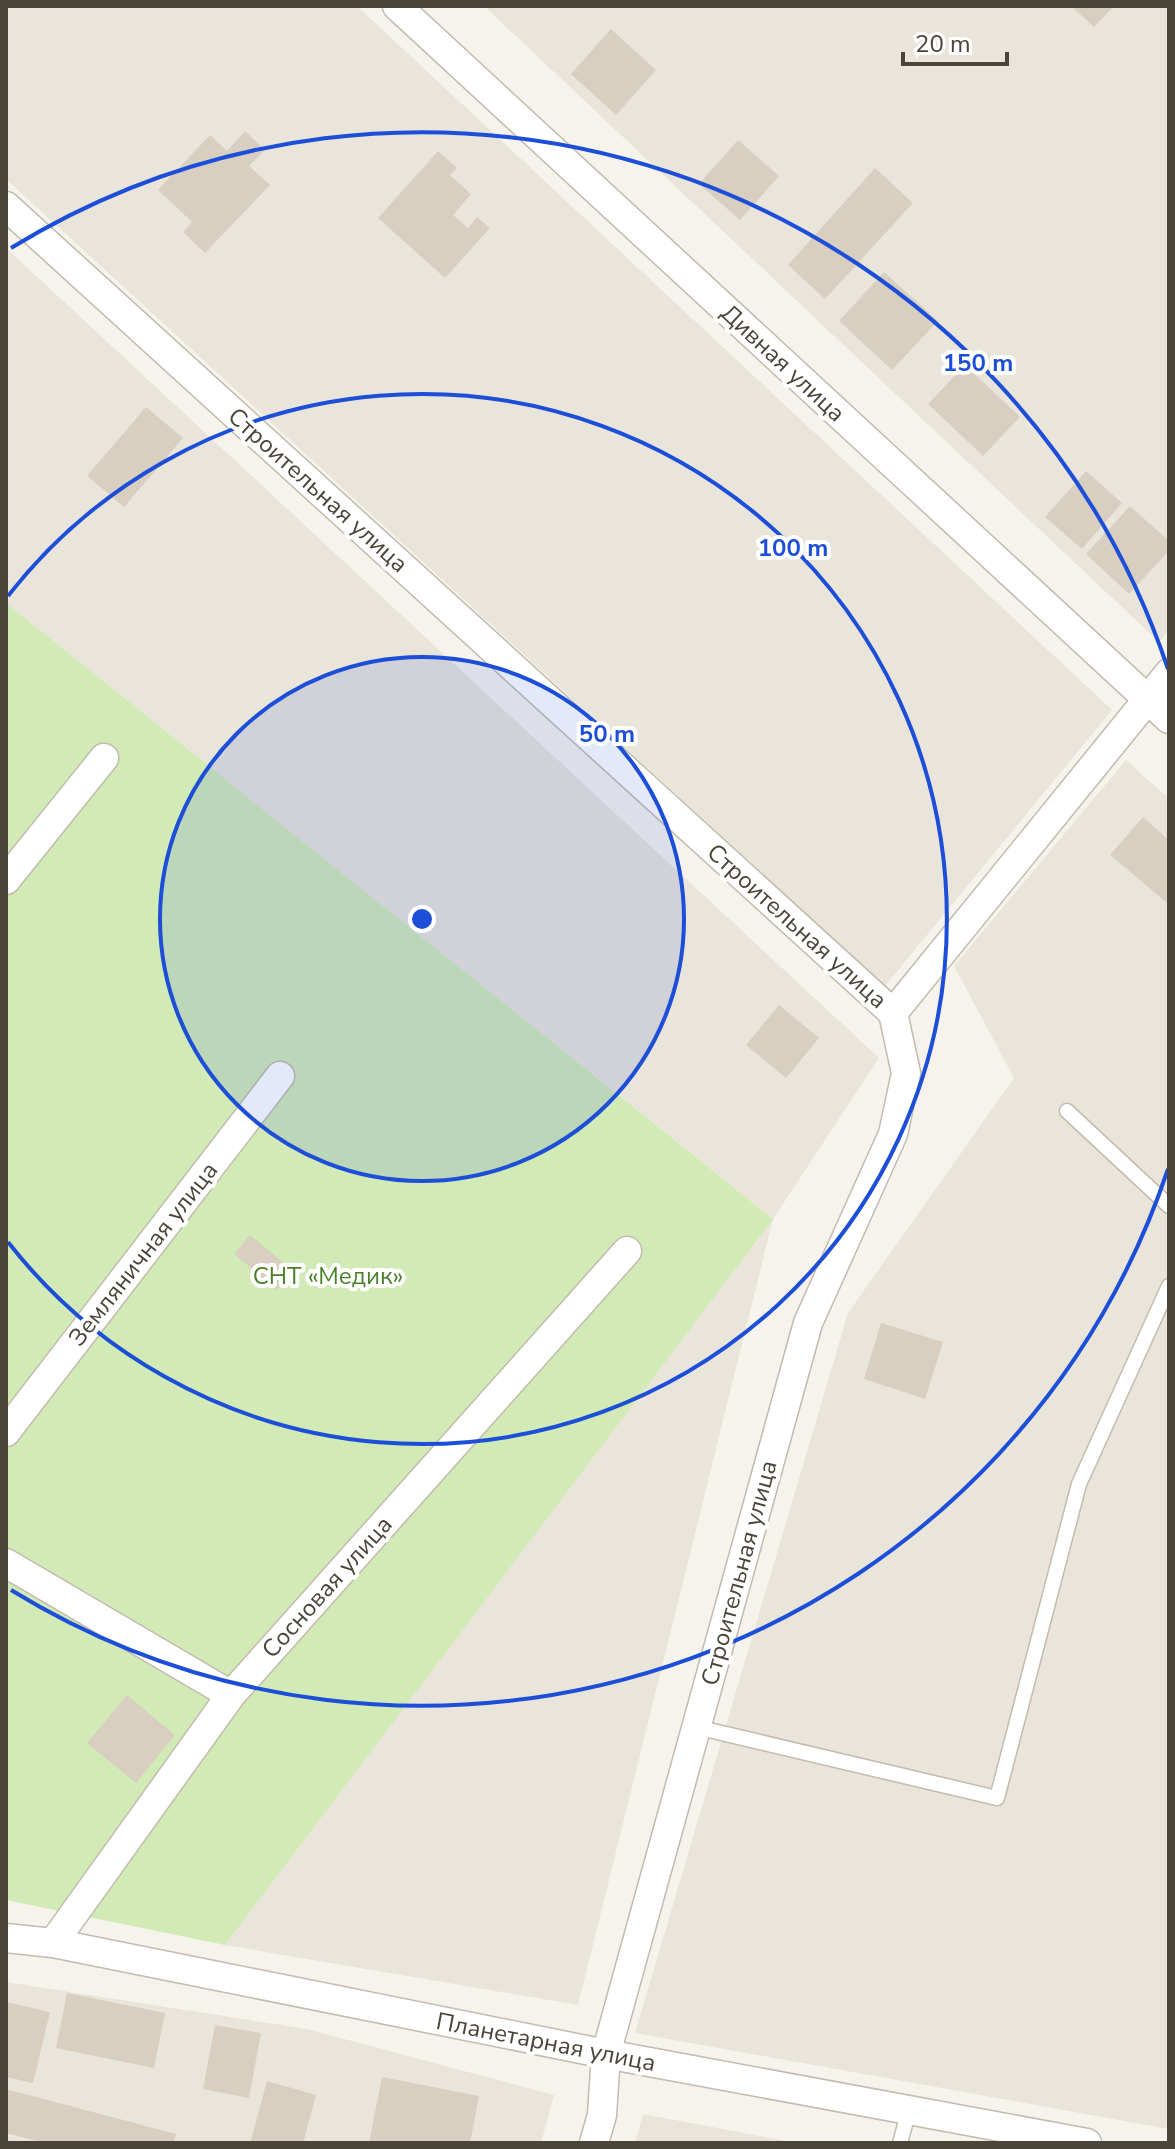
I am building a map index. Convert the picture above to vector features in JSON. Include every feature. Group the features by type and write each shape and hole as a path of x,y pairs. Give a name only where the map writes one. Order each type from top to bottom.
{"street":[{"name":"Дивная улица","path":"397,6 1169,719"},
{"name":"Строительная улица","path":"6,206 893,1013 906,1073 893,1134 808,1323 606,2054 602,2115 594,2143"},
{"path":"893,1013 1169,673"},
{"path":"6,880 104,758"},
{"name":"Земляничная улица","path":"6,1432 280,1076"},
{"name":"Сосновая улица","path":"53,1943 231,1695 627,1251"},
{"path":"6,1563 231,1695"},
{"name":"Планетарная улица","path":"6,1938 53,1943 606,2054 1087,2143"}],"lane":[{"path":"1067,1111 1169,1206"},
{"path":"696,1727 997,1798 1079,1484 1169,1286"},
{"path":"900,2143 909,2110"}],"shaded area":[{"path":"6,6 357,6 1112,710 885,986 6,179"},
{"path":"484,6 1169,6 1169,630 1159,642"},
{"path":"6,248 879,1058 773,1219 578,2005 225,1945 772,1218 6,603"},
{"path":"1126,760 1169,799 1169,2129 635,2033 848,1313 1014,1078 954,966"},
{"path":"6,1982 307,2029 554,2095 541,2143 6,2143"},
{"path":"643,2114 797,2143 635,2143"}],"green space":[{"name":"СНТ «Медик»","path":"6,603 773,1219 225,1945 6,1900"}],"building":[{"path":"1071,6 1114,6 1094,27"},
{"path":"611,29 656,70 616,115 571,74"},
{"path":"245,131 265,150 249,166 270,185 205,253 183,232 192,222 158,190 210,135 227,151"},
{"path":"738,140 779,176 740,220 699,184"},
{"path":"438,151 457,168 450,175 471,194 453,215 468,228 477,217 490,228 445,278 378,218"},
{"path":"875,168 913,203 825,299 788,265"},
{"path":"884,272 938,321 892,370 839,321"},
{"path":"965,365 1020,417 983,456 928,404"},
{"path":"146,407 183,438 124,507 87,476"},
{"path":"1086,471 1122,503 1082,549 1045,517"},
{"path":"1130,506 1169,541 1169,551 1129,594 1086,554"},
{"path":"1143,817 1169,840 1169,898 1166,902 1110,855"},
{"path":"779,1005 819,1038 786,1078 746,1045"},
{"path":"250,1235 293,1271 277,1290 234,1254"},
{"path":"881,1323 943,1342 925,1399 864,1379"},
{"path":"127,1695 175,1735 136,1783 87,1743"},
{"path":"67,1993 165,2013 154,2068 56,2048"},
{"path":"6,2002 50,2012 33,2083 6,2077"},
{"path":"215,2025 261,2033 249,2098 203,2089"},
{"path":"382,2077 479,2096 470,2143 369,2143"},
{"path":"267,2081 316,2095 303,2143 250,2143"},
{"path":"6,2089 176,2134 174,2143 45,2143 6,2133"}]}
